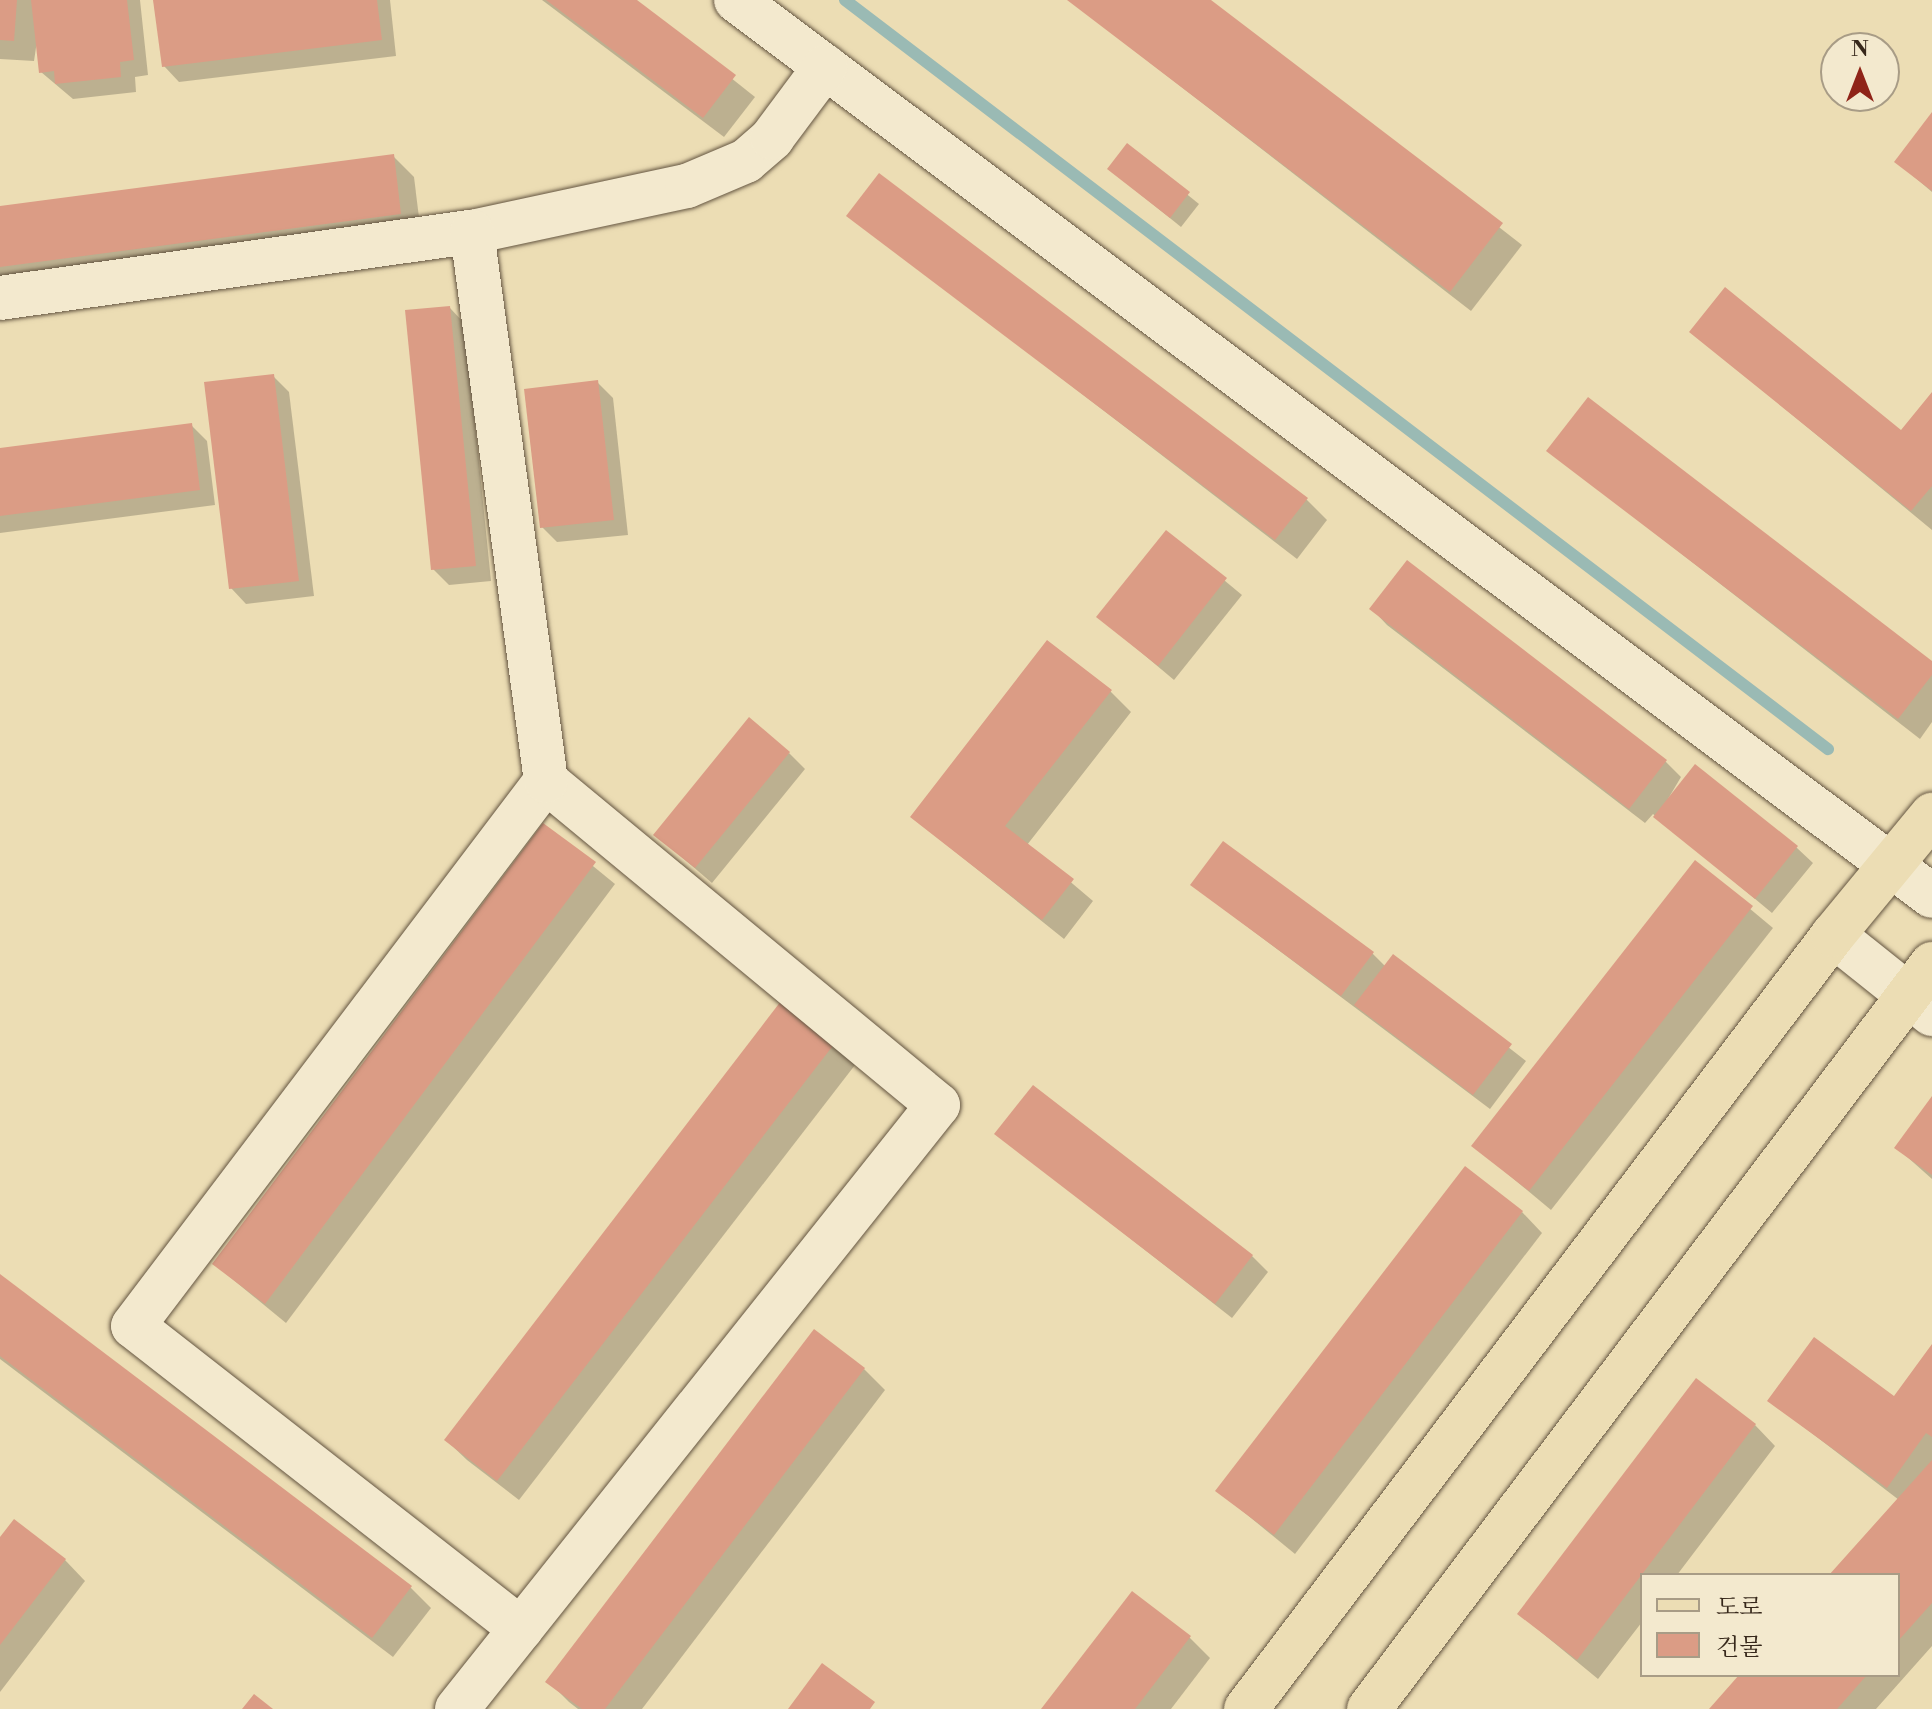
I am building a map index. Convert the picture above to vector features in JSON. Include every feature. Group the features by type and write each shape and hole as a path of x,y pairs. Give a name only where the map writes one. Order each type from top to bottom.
{"main road":[{"path":"1246,1709 1833,935 1932,815"},
{"path":"1369,1709 1924,991"}],"street":[{"path":"736,0 1932,896"},
{"path":"0,298 472,232 713,177 746,161 772,138 825,67"},
{"path":"457,1709 938,1105 546,781 472,232"},
{"path":"521,1629 133,1326 546,781"},
{"path":"1833,935 1924,991"}],"building":[{"path":"0,0 17,0 14,41 0,40"},
{"path":"31,0 127,0 134,60 120,62 121,77 55,84 54,71 39,73"},
{"path":"153,0 377,0 382,40 162,67"},
{"path":"546,0 637,0 736,75 703,118"},
{"path":"1067,0 1211,0 1503,223 1450,292"},
{"path":"1932,112 1932,191 1894,162"},
{"path":"1127,143 1190,192 1170,218 1107,169"},
{"path":"394,154 401,214 0,267 0,206"},
{"path":"879,173 1308,498 1275,540 846,216"},
{"path":"1725,287 1901,430 1932,392 1932,486 1911,511 1689,332"},
{"path":"450,306 476,566 431,570 405,310"},
{"path":"274,374 299,581 229,589 204,382"},
{"path":"598,380 614,520 540,528 524,389"},
{"path":"1588,397 1932,661 1932,675 1898,719 1546,451"},
{"path":"192,423 200,490 0,516 0,448"},
{"path":"1166,530 1227,578 1158,666 1096,617"},
{"path":"1407,560 1667,760 1629,809 1369,609"},
{"path":"1047,640 1112,690 1005,826 1074,879 1042,920 910,817"},
{"path":"749,717 790,752 695,868 653,835"},
{"path":"1695,764 1798,846 1755,899 1653,817"},
{"path":"543,823 596,862 265,1304 212,1264"},
{"path":"1223,841 1374,952 1341,996 1190,885"},
{"path":"1695,860 1753,906 1529,1191 1471,1146"},
{"path":"1393,954 1512,1044 1473,1095 1354,1005"},
{"path":"781,1001 835,1043 497,1481 444,1440"},
{"path":"1033,1085 1253,1255 1215,1304 994,1134"},
{"path":"1932,1096 1932,1175 1894,1148"},
{"path":"1465,1166 1523,1211 1274,1535 1215,1491"},
{"path":"0,1274 412,1586 372,1638 0,1356"},
{"path":"814,1329 865,1368 605,1709 582,1709 545,1682"},
{"path":"1814,1337 1894,1396 1932,1344 1932,1437 1926,1433 1887,1488 1767,1401"},
{"path":"1696,1378 1756,1424 1577,1660 1517,1614"},
{"path":"1932,1460 1932,1603 1900,1639 1900,1573 1831,1573"},
{"path":"14,1519 66,1559 0,1645 0,1537"},
{"path":"1132,1591 1191,1636 1135,1709 1041,1709"},
{"path":"822,1663 875,1702 870,1709 788,1709"},
{"path":"1737,1677 1865,1677 1837,1709 1709,1709"},
{"path":"254,1694 273,1709 242,1709"}],"waterway":[{"path":"845,0 1828,749"}]}
